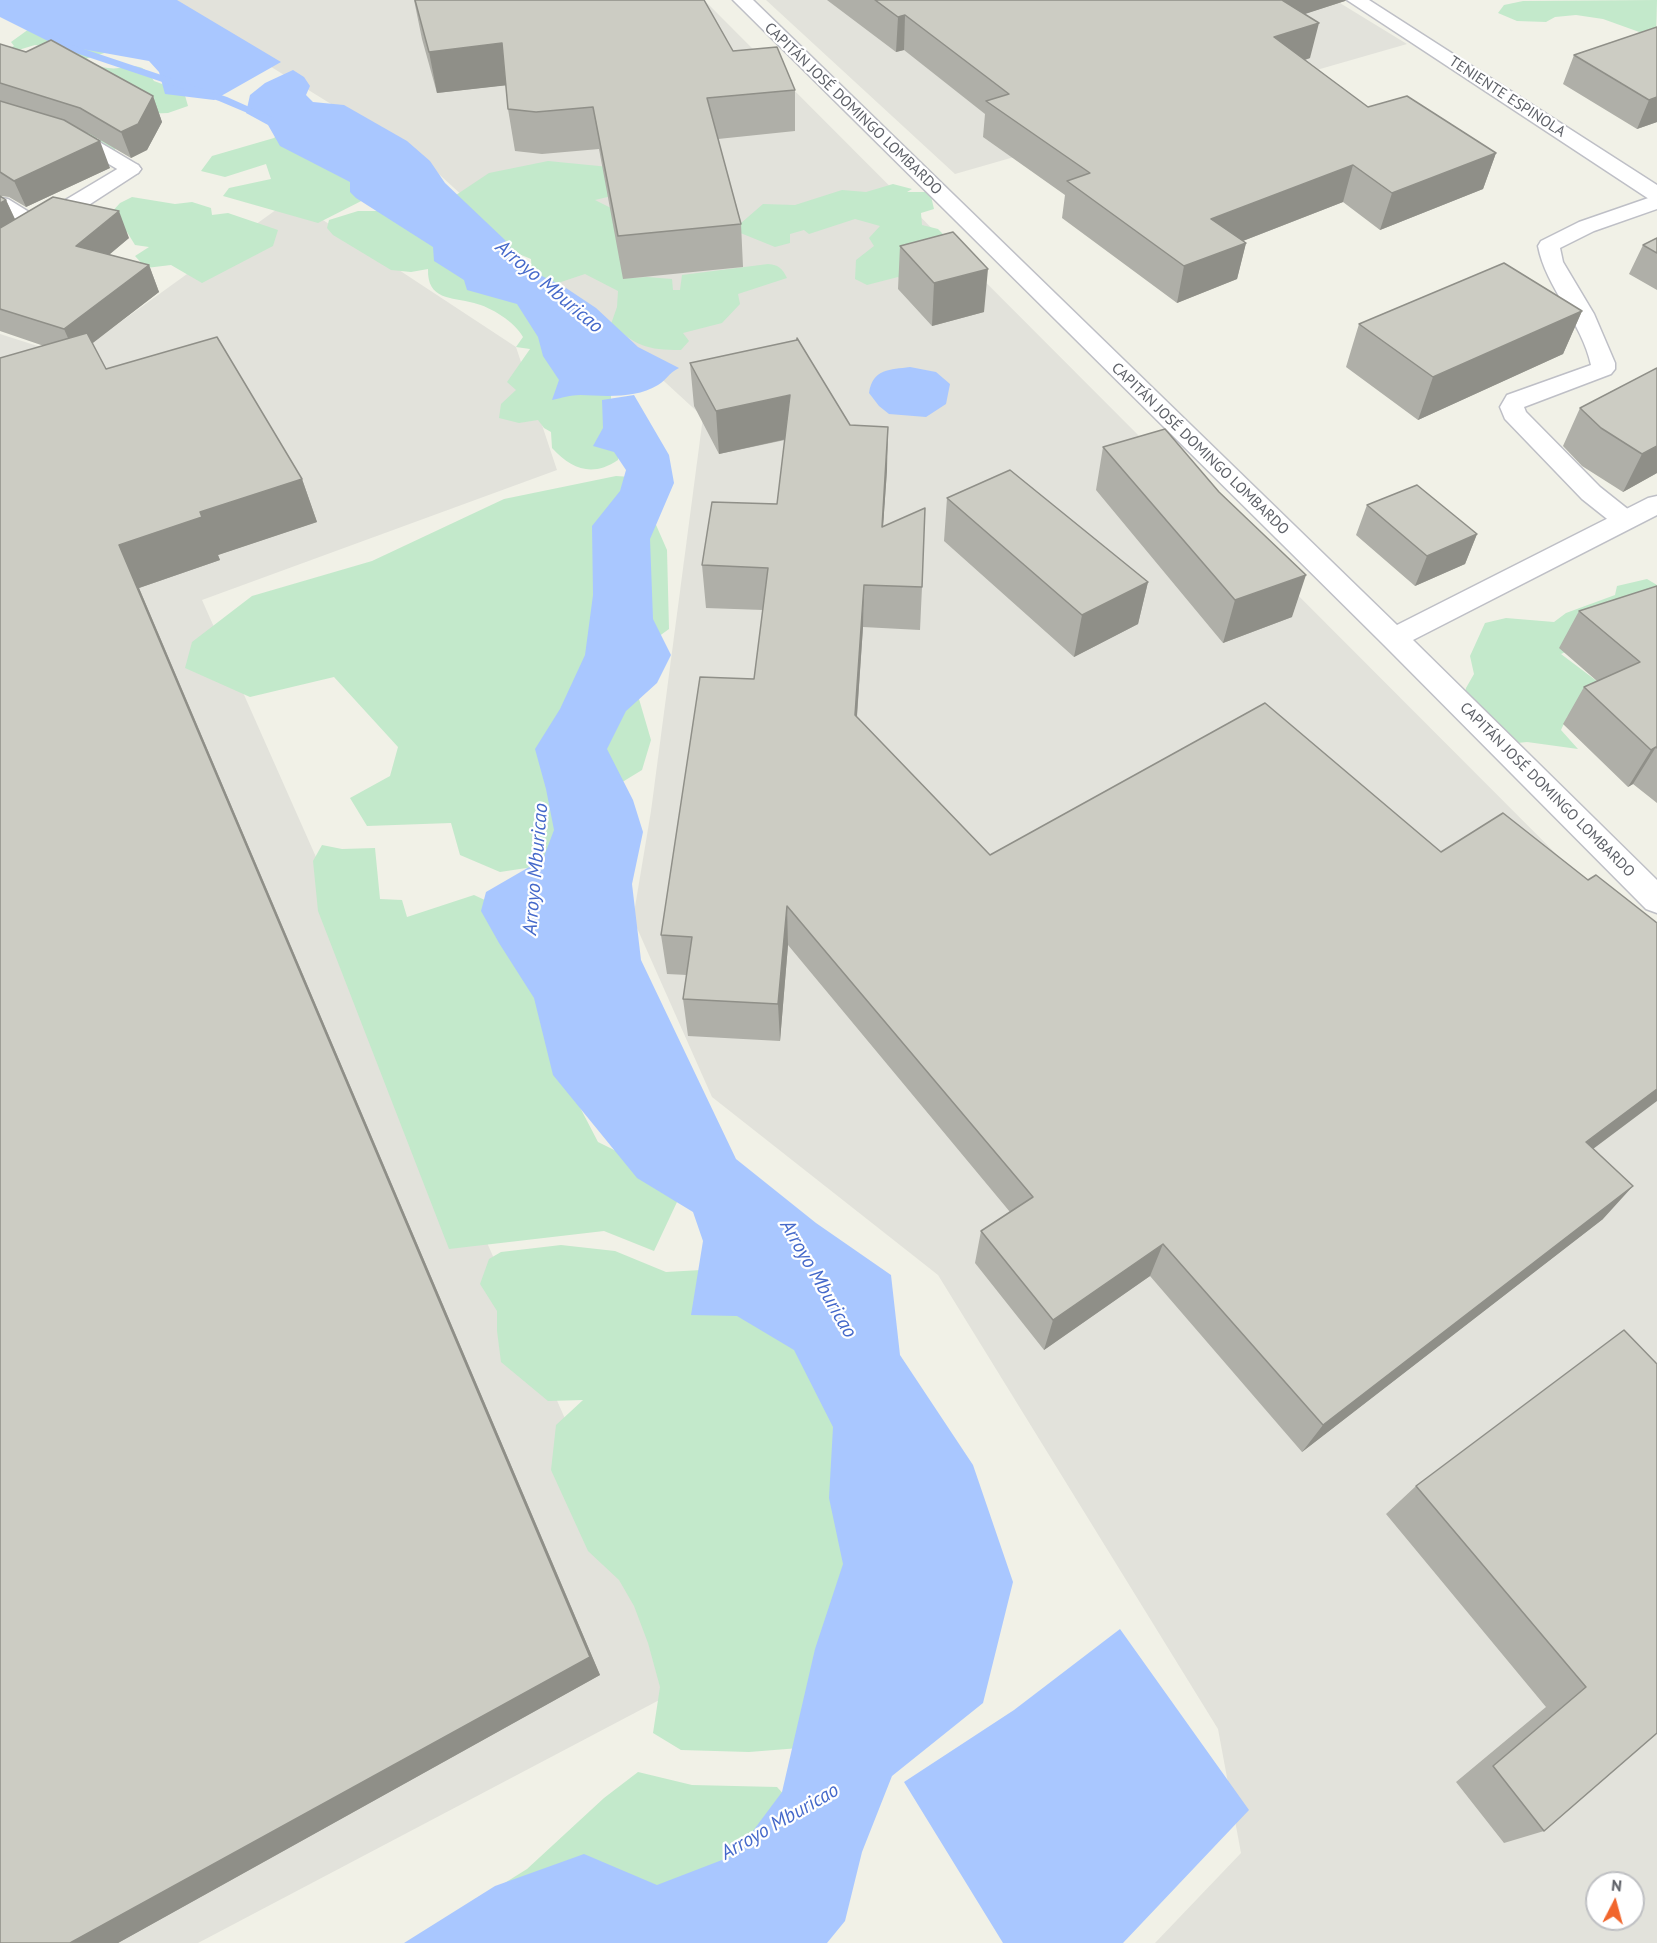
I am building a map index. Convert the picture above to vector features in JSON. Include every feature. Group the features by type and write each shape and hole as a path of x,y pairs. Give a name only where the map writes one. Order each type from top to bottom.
{"street":[{"name":"CAPITÁN JOSÉ DOMINGO LOMBARDO","path":"741,0 1394,638 1657,900"},
{"name":"TENIENTE ESPINOLA","path":"1356,0 1657,194"},
{"path":"0,114 82,140 131,169 0,249"},
{"path":"1625,520 1591,493 1514,414 1512,407 1516,400 1603,369 1603,363 1582,314 1552,261 1549,246 1561,237 1633,212 1657,201"},
{"path":"0,204 39,227"},
{"path":"1394,638 1657,504"}],"shaded area":[{"path":"163,0 704,0 1657,955 1657,1943 1155,1943 1241,1853 1218,1729 938,1275 712,1097 633,919 651,811 703,417 428,164"},
{"path":"766,0 1335,0 1407,44 955,174"},
{"path":"291,199 516,347 557,470 202,600 684,1687 198,1943 0,1943 0,334 72,357"}],"green space":[{"path":"1657,0 1656,38 1603,19 1576,15 1555,17 1546,22 1517,21 1498,13 1504,5 1523,1"},
{"path":"40,21 111,51 88,58 66,70 56,48 35,45 15,51 8,48 14,46 11,42"},
{"path":"94,64 106,68 133,66 144,69 154,81 184,92 188,106 168,113 144,114 128,127 94,139 109,140 116,144 115,151 107,150 82,136 74,69"},
{"path":"292,121 379,192 318,223 223,196 229,188 271,179 266,164 225,177 201,171 212,156 274,138"},
{"path":"548,161 609,167 616,195 595,200 619,212 625,272 632,278 672,279 673,290 680,290 682,275 768,264 780,268 787,278 738,294 740,304 722,323 683,333 689,341 681,350 650,348 635,342 611,324 617,307 618,291 585,274 558,283 532,276 531,259 480,238 450,199 489,173"},
{"path":"893,184 912,189 907,192 930,192 934,209 921,213 922,225 938,229 969,261 915,292 898,277 867,285 855,279 856,260 874,246 869,238 880,226 855,219 809,234 804,230 790,234 790,243 775,247 733,230 763,204 795,205 842,190 866,192"},
{"path":"132,197 175,204 192,202 211,208 212,215 228,213 278,230 273,246 202,283 171,265 146,268 135,256 149,247 135,245 127,232 115,230 111,213 120,203"},
{"path":"358,211 383,211 442,226 611,394 611,420 623,438 618,460 600,468 583,469 567,462 552,448 551,432 544,428 538,420 519,423 499,418 501,404 516,390 507,382 530,349 516,347 523,337 519,331 502,316 488,308 449,298 436,292 429,279 428,269 411,272 391,270 333,235 327,228 329,220"},
{"path":"616,476 646,478 646,502 667,550 669,629 640,650 634,682 651,740 642,770 606,792 586,859 500,872 460,855 451,823 367,826 350,798 390,776 398,747 334,677 250,697 185,668 192,642 252,596 372,561 504,499"},
{"path":"1647,579 1657,585 1654,613 1561,654 1602,685 1567,717 1561,730 1578,749 1527,742 1507,744 1461,712 1466,688 1474,674 1470,656 1485,623 1506,618 1554,622 1566,613 1615,595 1617,586"},
{"path":"322,845 342,849 375,848 380,899 402,900 407,917 474,895 515,914 547,1044 598,1142 685,1185 654,1251 604,1231 449,1249 318,911 313,861"},
{"path":"561,1245 615,1251 666,1272 737,1268 888,1470 812,1747 749,1752 681,1750 653,1733 660,1687 648,1643 634,1606 619,1580 588,1551 551,1470 556,1425 583,1400 548,1401 501,1362 497,1311 480,1284 489,1259 501,1252"},
{"path":"638,1772 692,1785 777,1787 791,1802 781,1872 409,1943 527,1869 604,1798"}],"water":[{"path":"0,0 177,0 281,62 214,100 165,94 159,72 149,61 54,44 0,17"},
{"path":"293,70 304,77 310,86 306,95 313,102 344,105 407,141 430,161 445,183 505,240 525,268 563,286 596,308 638,347 679,368 658,385 640,393 620,396 577,395 552,400 559,380 543,356 538,337 517,304 467,290 464,280 434,261 433,247 356,198 350,192 350,182 280,146 268,125 246,113 250,95 265,83"},
{"path":"910,367 936,372 950,384 946,404 926,417 889,414 869,393 878,375 889,370"},
{"path":"634,395 669,455 674,483 650,539 653,619 671,655 657,683 626,711 607,749 633,800 643,832 632,884 641,960 736,1159 816,1223 891,1275 900,1355 973,1465 1013,1582 983,1703 892,1776 862,1852 845,1921 827,1943 404,1943 495,1886 584,1854 657,1885 735,1855 782,1792 815,1649 843,1564 829,1498 833,1427 794,1350 737,1316 691,1315 703,1241 693,1212 637,1178 553,1075 534,998 481,911 486,892 543,859 554,830 535,749 560,709 585,655 593,595 592,526 620,491 626,470 614,452 593,446 603,428 602,400"},
{"path":"1120,1629 1249,1810 1123,1943 1003,1943 904,1782 1014,1710"}],"building":[{"path":"415,0 704,0 733,51 777,47 795,90 707,98 741,224 618,236 593,107 536,112 508,109 502,43 429,52"},
{"path":"875,0 1282,0 1319,23 1274,37 1368,107 1407,96 1496,153 1392,193 1353,165 1211,219 1246,243 1184,266 1067,181 1090,173 986,101 1009,94 905,15 898,17"},
{"path":"1657,27 1657,97 1649,100 1574,55"},
{"path":"51,40 153,96 138,124 121,132 80,108 0,83 0,44 26,52"},
{"path":"0,101 64,120 100,141 14,181 0,172"},
{"path":"53,197 119,211 76,246 149,265 64,329 0,309 0,228"},
{"path":"953,232 988,269 934,283 900,246"},
{"path":"1657,238 1657,253 1643,245"},
{"path":"1504,263 1582,311 1433,377 1359,324"},
{"path":"87,333 106,369 217,337 302,479 200,512 202,517 119,545 590,1657 70,1943 0,1943 0,358"},
{"path":"797,338 850,425 888,427 882,527 925,508 922,587 864,585 855,715 990,855 1265,703 1441,852 1503,813 1588,880 1596,875 1657,923 1657,1089 1586,1142 1633,1186 1323,1425 1163,1244 1053,1320 981,1231 1033,1197 787,906 778,1004 683,999 692,937 661,935 700,677 754,679 768,568 702,565 712,502 777,504 790,395 716,411 690,363 797,340"},
{"path":"1657,368 1657,446 1642,454 1601,428 1580,408"},
{"path":"1165,429 1219,492 1306,575 1235,600 1103,447"},
{"path":"1010,470 1148,582 1082,615 947,498"},
{"path":"1417,485 1477,534 1427,556 1367,505"},
{"path":"1657,586 1657,748 1651,750 1584,687 1640,662 1579,611"},
{"path":"1624,1330 1657,1364 1657,1733 1544,1831 1493,1766 1586,1687 1416,1486"}],"waterway":[{"name":"Arroyo Mburicao","path":"47,35 65,46 223,99 268,118"}]}
